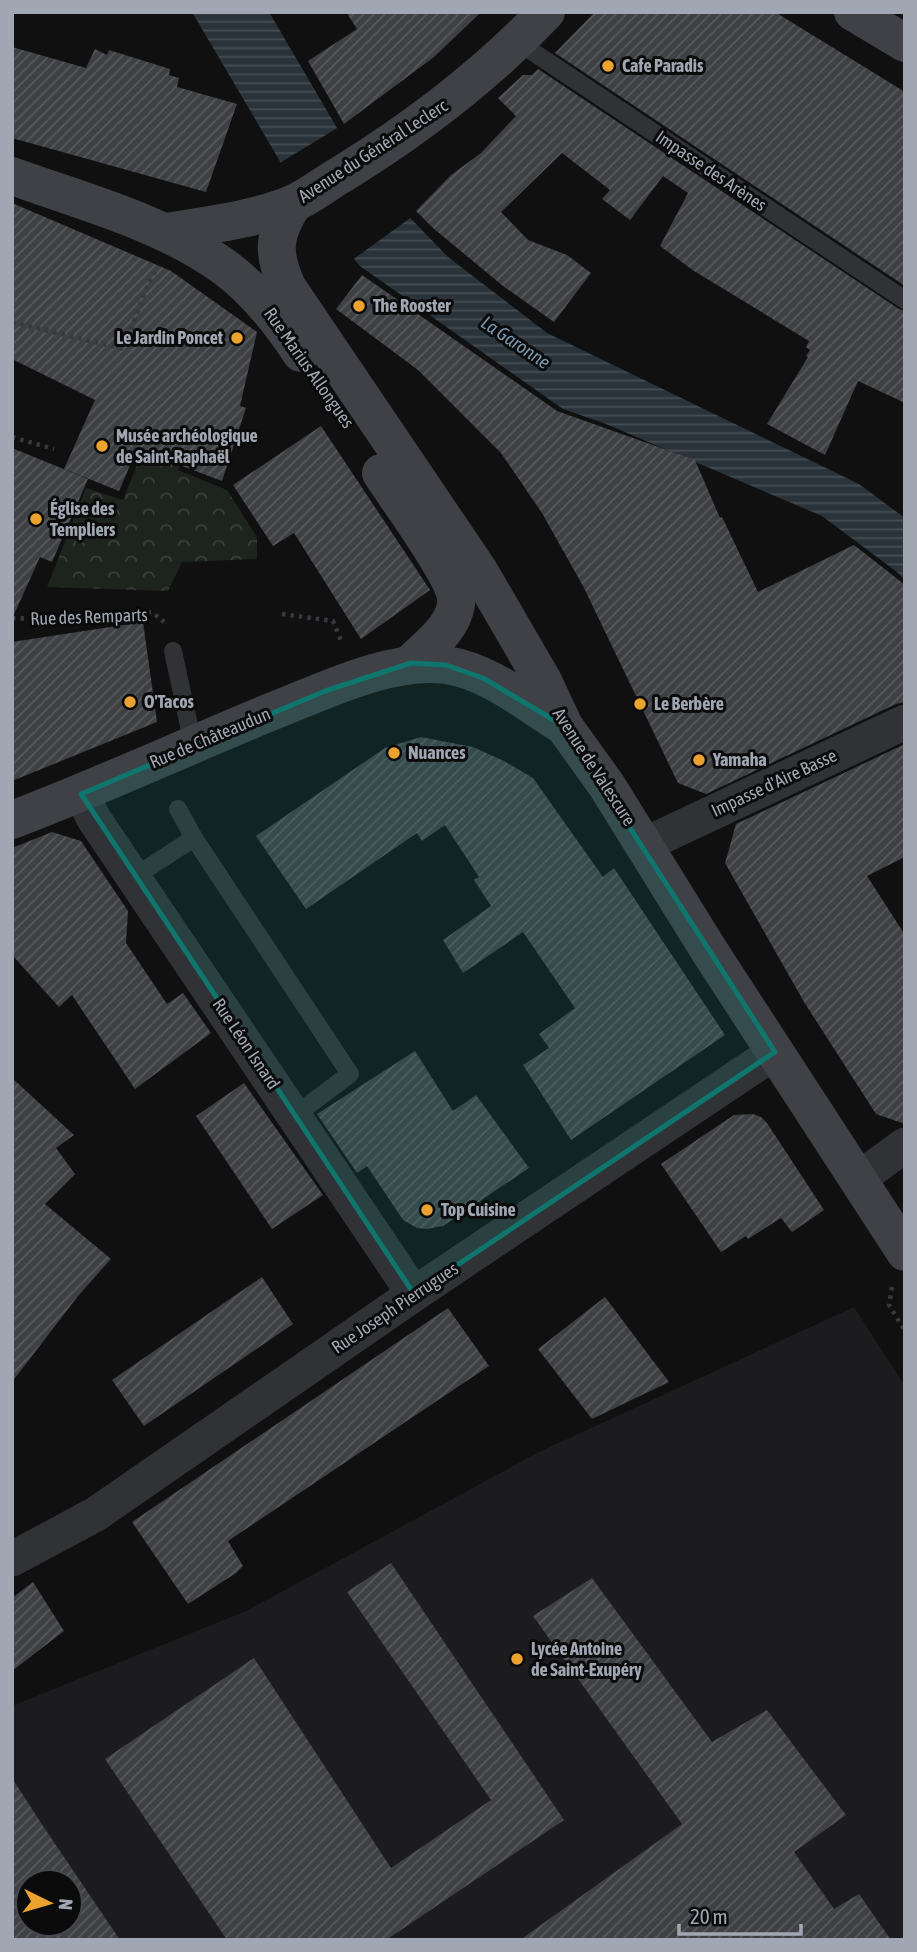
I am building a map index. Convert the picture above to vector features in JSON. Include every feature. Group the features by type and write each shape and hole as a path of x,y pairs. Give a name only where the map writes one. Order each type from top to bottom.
{"main road":[{"name":"Avenue du Général Leclerc","path":"162,248 238,219 293,204 380,151 449,102 518,42 546,12"},
{"path":"853,12 905,44"},
{"name":"Rue Marius Allongues","path":"12,176 162,248 224,266 266,305 461,569"},
{"name":"Avenue de Valescure","path":"293,204 277,237 278,260 287,287 461,569 543,681 564,726 607,786 905,1252"},
{"name":"Rue de Châteaudun","path":"411,663 448,625 456,603 454,590 461,569"},
{"name":"Rue de Châteaudun","path":"12,820 81,794 193,744 359,679 411,663 463,669 510,692 564,726"}],"street":[{"name":"Impasse d'Aire Basse","path":"644,845 905,722"},
{"name":"Rue Léon Isnard","path":"81,794 94,819 414,1294"},
{"name":"Rue Joseph Pierrugues","path":"12,1559 96,1514 414,1294 775,1052"},
{"path":"857,1180 905,1145"}],"lane":[{"name":"Impasse des Arènes","path":"518,42 905,300"},
{"path":"173,652 193,744"},
{"path":"178,809 194,838 350,1074 294,1116"},
{"path":"134,877 194,838"}],"path":[{"path":"12,322 124,349 162,248"},
{"path":"12,436 54,449"},
{"name":"Rue des Remparts","path":"12,618 65,620 152,612 164,622 173,652"},
{"path":"282,614 333,621 359,679"}],"highlighted area":[{"path":"411,663 446,665 483,678 564,726 775,1052 414,1294 81,794 325,691"}],"shaded area":[{"name":"Lycée Antoine de Saint-Exupéry","path":"854,1307 905,1386 905,1940 12,1940 12,1706 246,1611 539,1452"}],"green space":[{"path":"157,415 195,432 178,470 227,490 257,537 257,559 182,562 168,591 47,587 86,488 123,500"}],"water":[{"name":"La Garonne","path":"192,12 269,12 363,169 448,257 547,333 859,484 905,518 905,580 822,516 606,424 563,409 360,266 304,202"}],"pier":[{"path":"339,127 356,155 413,216 351,261 301,204 278,164"}],"building":[{"path":"346,12 481,12 434,57 344,124 308,61 357,29"},
{"path":"595,12 775,12 905,92 905,286 555,53"},
{"path":"12,47 86,68 95,49 107,55 109,50 170,69 169,75 179,78 177,87 237,104 206,192 12,138"},
{"path":"538,69 905,311 905,403 858,381 825,455 767,424 808,357 806,356 810,350 806,347 809,341 694,271 660,246 688,193 663,176 630,220 602,199 610,190 562,153 501,212 528,240 567,255 591,273 554,322 503,286 433,228 416,211 451,175 481,153 516,116 498,98 523,75 532,75"},
{"path":"12,203 171,271 257,332 240,406 246,408 222,481 137,449 119,491 64,469 95,400 12,359"},
{"path":"362,275 557,411 695,460 720,518 722,517 758,592 854,545 886,570 905,585 905,702 706,794 678,783 583,586 542,513 501,453 418,370 336,309"},
{"path":"321,426 430,590 361,639 294,533 273,546 233,485"},
{"name":"Église des Templiers","path":"12,448 88,479 52,562 40,557 12,619"},
{"path":"143,622 157,722 12,781 12,642"},
{"path":"421,737 473,747 533,778 603,877 614,868 725,1035 571,1140 523,1065 549,1048 539,1034 575,1008 523,932 463,973 443,940 491,906 474,880 479,877 445,825 422,841 417,833 306,909 256,836 385,748"},
{"path":"905,744 905,857 867,876 905,935 905,1124 876,1114 804,1002 725,863 736,824"},
{"path":"52,832 81,841 128,911 126,943 167,1004 183,993 211,1033 135,1089 72,995 59,1007 12,955 12,848"},
{"path":"415,1051 453,1111 476,1095 529,1168 443,1226 427,1229 417,1228 403,1220 367,1166 357,1173 317,1114"},
{"path":"12,1078 74,1135 56,1148 75,1174 45,1204 111,1259 78,1296 12,1382"},
{"path":"244,1083 323,1195 272,1229 196,1116"},
{"path":"753,1114 767,1123 824,1210 792,1232 781,1218 721,1252 661,1164 734,1115"},
{"path":"262,1277 293,1324 144,1426 112,1380"},
{"path":"605,1297 669,1382 592,1419 538,1349"},
{"path":"448,1308 489,1366 228,1541 243,1566 188,1604 132,1522"},
{"path":"391,1563 564,1820 386,1940 227,1940 105,1759 254,1658 391,1868 491,1800 347,1592"},
{"path":"592,1578 712,1742 767,1710 846,1815 794,1852 834,1909 859,1894 891,1940 520,1940 682,1824 533,1616"},
{"path":"33,1582 64,1631 12,1671 12,1598"},
{"path":"12,1778 71,1868 14,1868 14,1938 84,1938 84,1887 120,1940 12,1940"}],"place":[{"name":"Cafe Paradis","path":"608,66"},
{"name":"The Rooster","path":"359,306"},
{"name":"Le Jardin Poncet","path":"237,338"},
{"name":"Musée archéologique de Saint-Raphaël","path":"102,446"},
{"name":"Église des Templiers","path":"36,519"},
{"name":"O'Tacos","path":"130,702"},
{"name":"Le Berbère","path":"640,704"},
{"name":"Nuances","path":"394,753"},
{"name":"Yamaha","path":"699,760"},
{"name":"Top Cuisine","path":"427,1210"},
{"name":"Lycée Antoine de Saint-Exupéry","path":"517,1659"}]}
